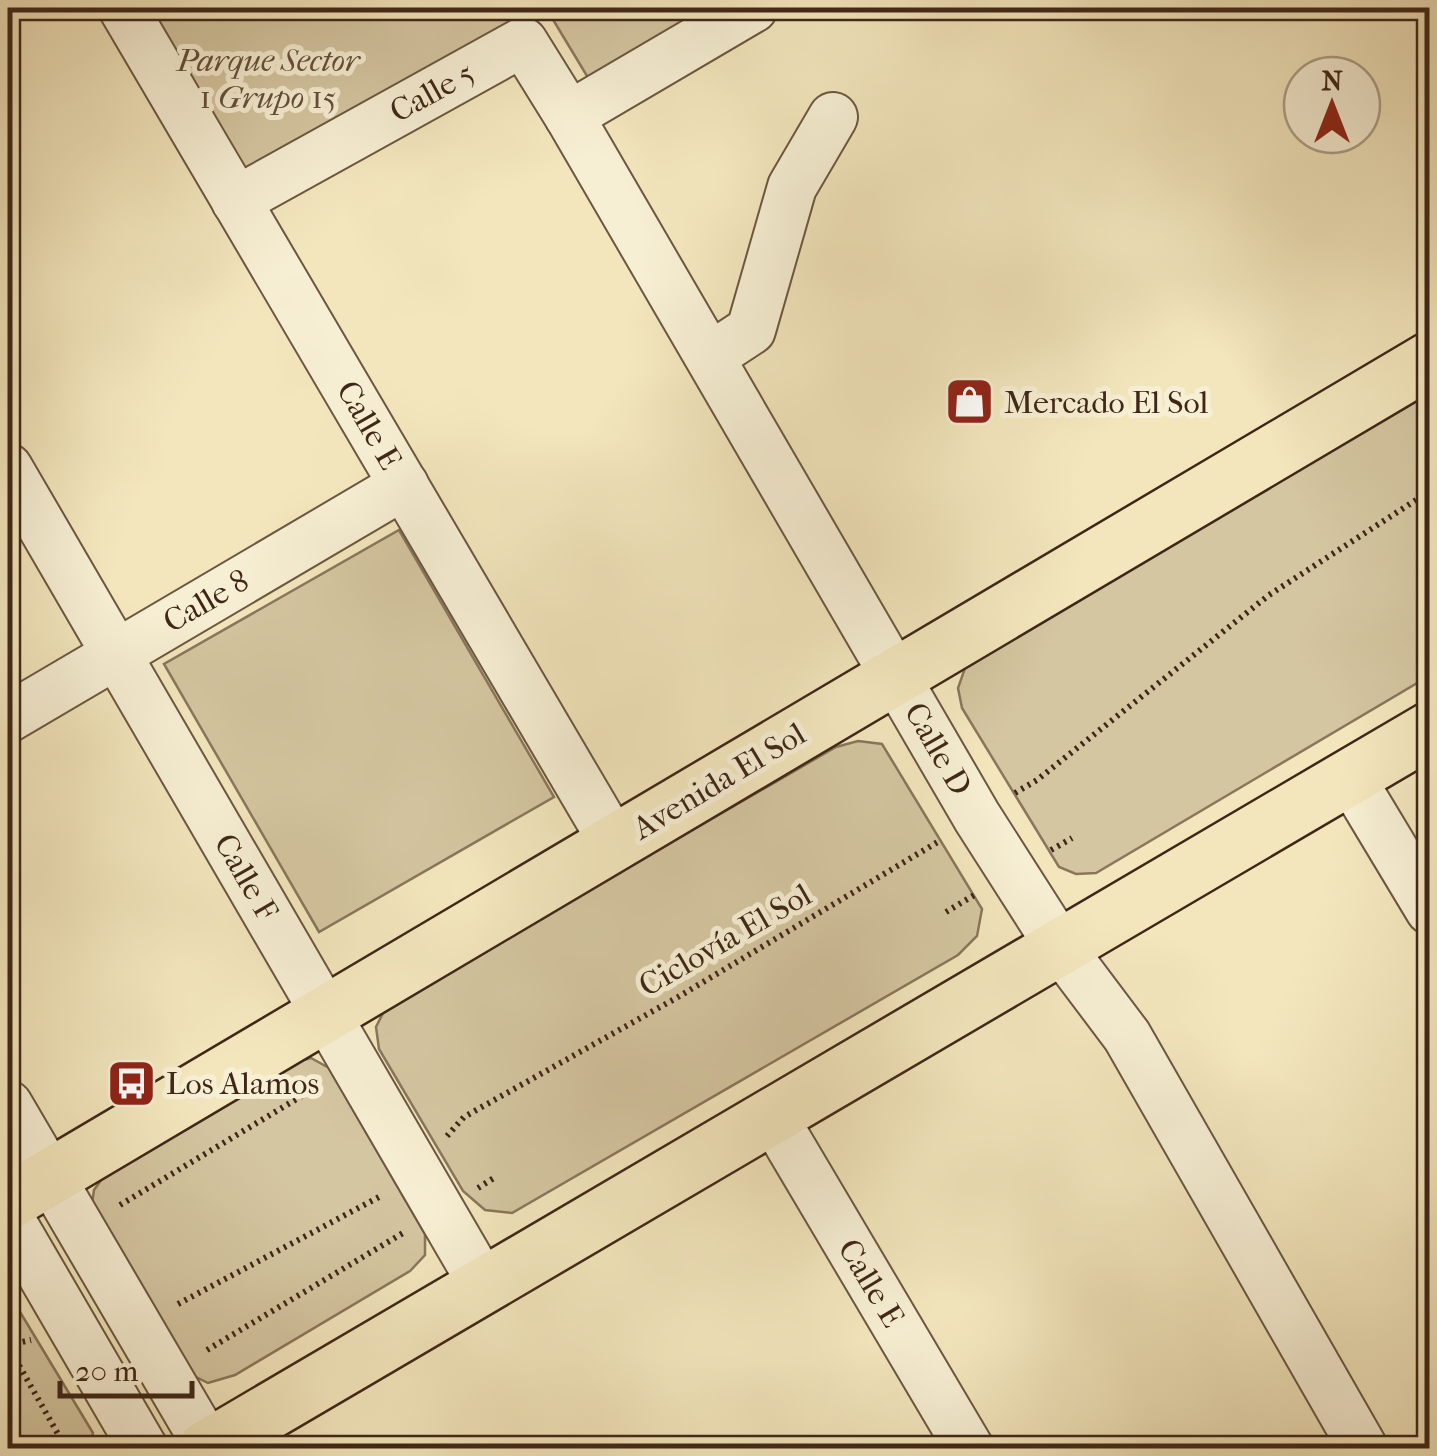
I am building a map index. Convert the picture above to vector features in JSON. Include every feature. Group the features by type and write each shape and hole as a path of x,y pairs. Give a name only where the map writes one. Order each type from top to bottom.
{"main road":[{"name":"Avenida El Sol","path":"28,1190 1430,360"},
{"path":"208,1448 1430,730"}],"street":[{"name":"Calle E","path":"123,8 614,843"},
{"path":"570,116 753,8"},
{"name":"Calle 5","path":"236,200 523,42"},
{"name":"Calle D","path":"523,42 570,116 977,817 1060,948 1128,1036 1363,1448"},
{"path":"710,358 751,330 792,188 833,117"},
{"name":"Calle F","path":"8,468 484,1286"},
{"name":"Calle 8","path":"8,718 404,485"},
{"path":"1350,776 1430,910"},
{"path":"8,1104 28,1190 132,1320 208,1448"},
{"name":"Calle E","path":"773,1117 967,1448"},
{"path":"8,1216 144,1448"}],"path":[{"name":"Ciclovía El Sol","path":"132,1320 179,1304 403,1186 464,1117 678,997 916,857 1037,780 1269,595 1430,491"},
{"path":"119,1205 317,1087"},
{"path":"207,1350 405,1232"},
{"path":"66,1448 8,1346 75,1331"}],"green space":[{"name":"Parque Sector 1 Grupo 15","path":"145,8 535,8 244,176"},
{"path":"546,8 717,8 590,81"},
{"path":"1429,392 1429,676 1096,873 1076,874 1059,867 962,708 958,688 965,668"},
{"path":"399,530 554,797 319,932 164,664"},
{"path":"858,741 882,744 982,909 977,936 958,955 512,1213 485,1210 463,1191 379,1049 376,1027 386,1007 836,747"},
{"path":"311,1058 329,1068 425,1234 425,1255 410,1271 235,1375 208,1383 186,1372 91,1211 94,1190 109,1169 285,1065"},
{"path":"8,1292 93,1433 88,1448 8,1448"}],"place":[{"name":"Mercado El Sol","path":"969,402"},
{"name":"Los Alamos","path":"131,1083"}]}
